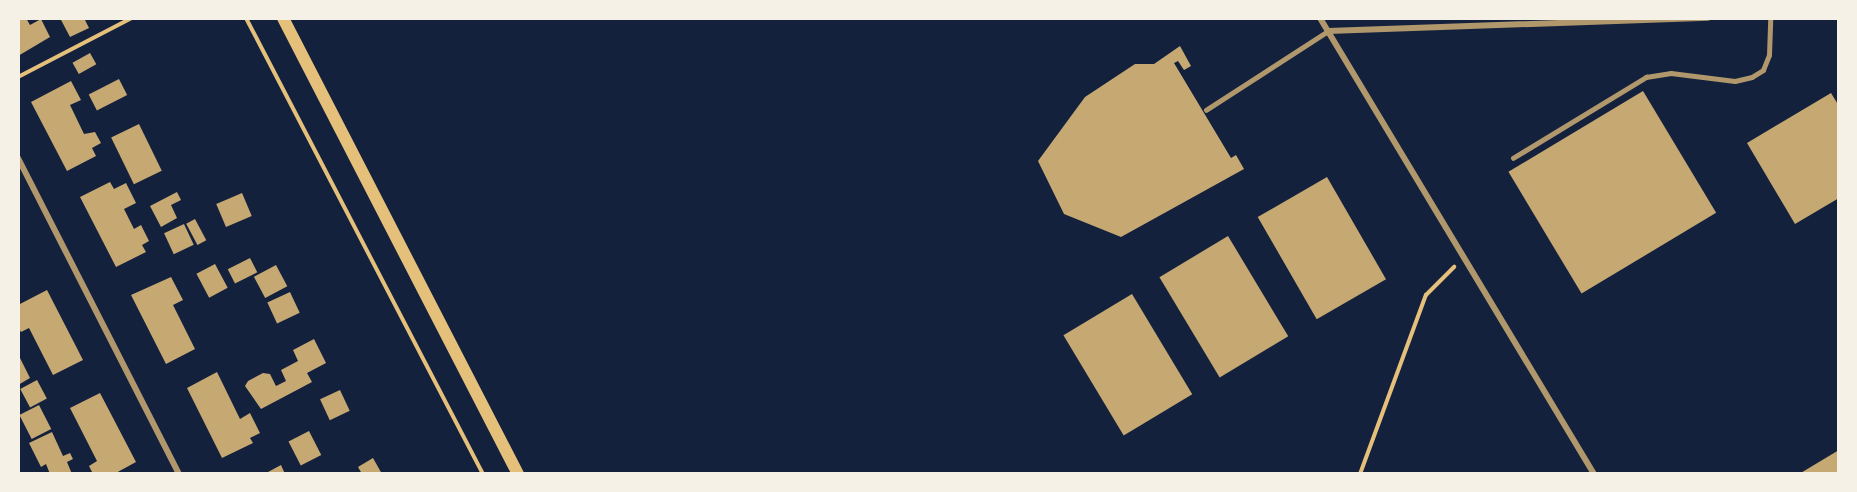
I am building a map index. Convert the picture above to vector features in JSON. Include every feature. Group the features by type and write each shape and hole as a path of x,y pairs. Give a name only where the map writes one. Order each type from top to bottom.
{"main road":[{"path":"283,18 518,474"}],"street":[{"path":"1320,18 1462,259 1594,474"},
{"path":"1328,31 1708,18"},
{"path":"18,158 179,474"}],"lane":[{"path":"1513,158 1646,77 1671,73 1735,81 1752,77 1763,70 1769,56 1770,18"},
{"path":"1206,110 1328,31"}],"path":[{"path":"18,77 132,18"},
{"path":"246,18 483,474"},
{"path":"1360,474 1426,295 1462,259"}],"building":[{"path":"18,18 26,18 30,25 41,19 50,37 18,56"},
{"path":"60,18 84,18 89,28 70,37"},
{"path":"1180,46 1191,66 1184,70 1178,61 1174,63 1231,158 1236,155 1244,169 1121,237 1064,214 1038,161 1085,97 1135,64 1154,64"},
{"path":"90,53 96,64 79,74 73,63"},
{"path":"119,79 127,95 97,110 89,94"},
{"path":"71,81 81,100 70,105 84,134 95,132 101,143 92,148 96,156 67,171 31,102"},
{"path":"1643,91 1716,213 1582,294 1508,172"},
{"path":"1831,93 1839,106 1839,198 1795,224 1747,143"},
{"path":"139,124 162,171 134,184 111,138"},
{"path":"1327,177 1386,279 1317,319 1258,217"},
{"path":"110,182 114,189 126,183 136,203 124,209 134,229 141,225 149,241 142,245 146,252 116,267 80,197"},
{"path":"177,192 181,200 171,205 177,218 161,227 150,206"},
{"path":"242,193 252,216 226,227 216,204"},
{"path":"195,219 206,240 197,245 186,224"},
{"path":"184,224 194,245 174,254 164,233"},
{"path":"1228,236 1288,336 1220,377 1159,277"},
{"path":"250,258 257,272 235,284 228,269"},
{"path":"215,264 228,288 209,298 196,274"},
{"path":"276,265 287,286 265,298 254,277"},
{"path":"171,277 183,300 173,305 195,349 166,364 131,295"},
{"path":"47,290 83,360 53,375 29,328 21,332 18,327 18,305"},
{"path":"290,292 300,313 277,323 267,303"},
{"path":"1132,294 1192,394 1124,435 1063,335"},
{"path":"314,339 326,363 307,373 312,382 261,409 245,386 248,381 263,373 270,374 276,386 286,381 281,370 298,361 293,350"},
{"path":"18,354 30,378 18,385"},
{"path":"217,372 240,419 250,413 260,433 250,438 253,443 222,458 187,388"},
{"path":"37,380 47,399 30,407 20,389"},
{"path":"340,390 350,411 330,420 320,399"},
{"path":"100,393 136,462 114,474 93,474 89,466 97,461 70,408"},
{"path":"39,405 51,429 32,439 19,415"},
{"path":"309,431 321,455 301,465 289,441"},
{"path":"52,432 63,456 70,453 73,459 67,462 72,474 50,474 46,464 41,467 29,443"},
{"path":"1839,450 1839,474 1799,474"},
{"path":"373,458 382,474 362,474 358,467"},
{"path":"281,465 285,474 259,474 268,472"}]}
